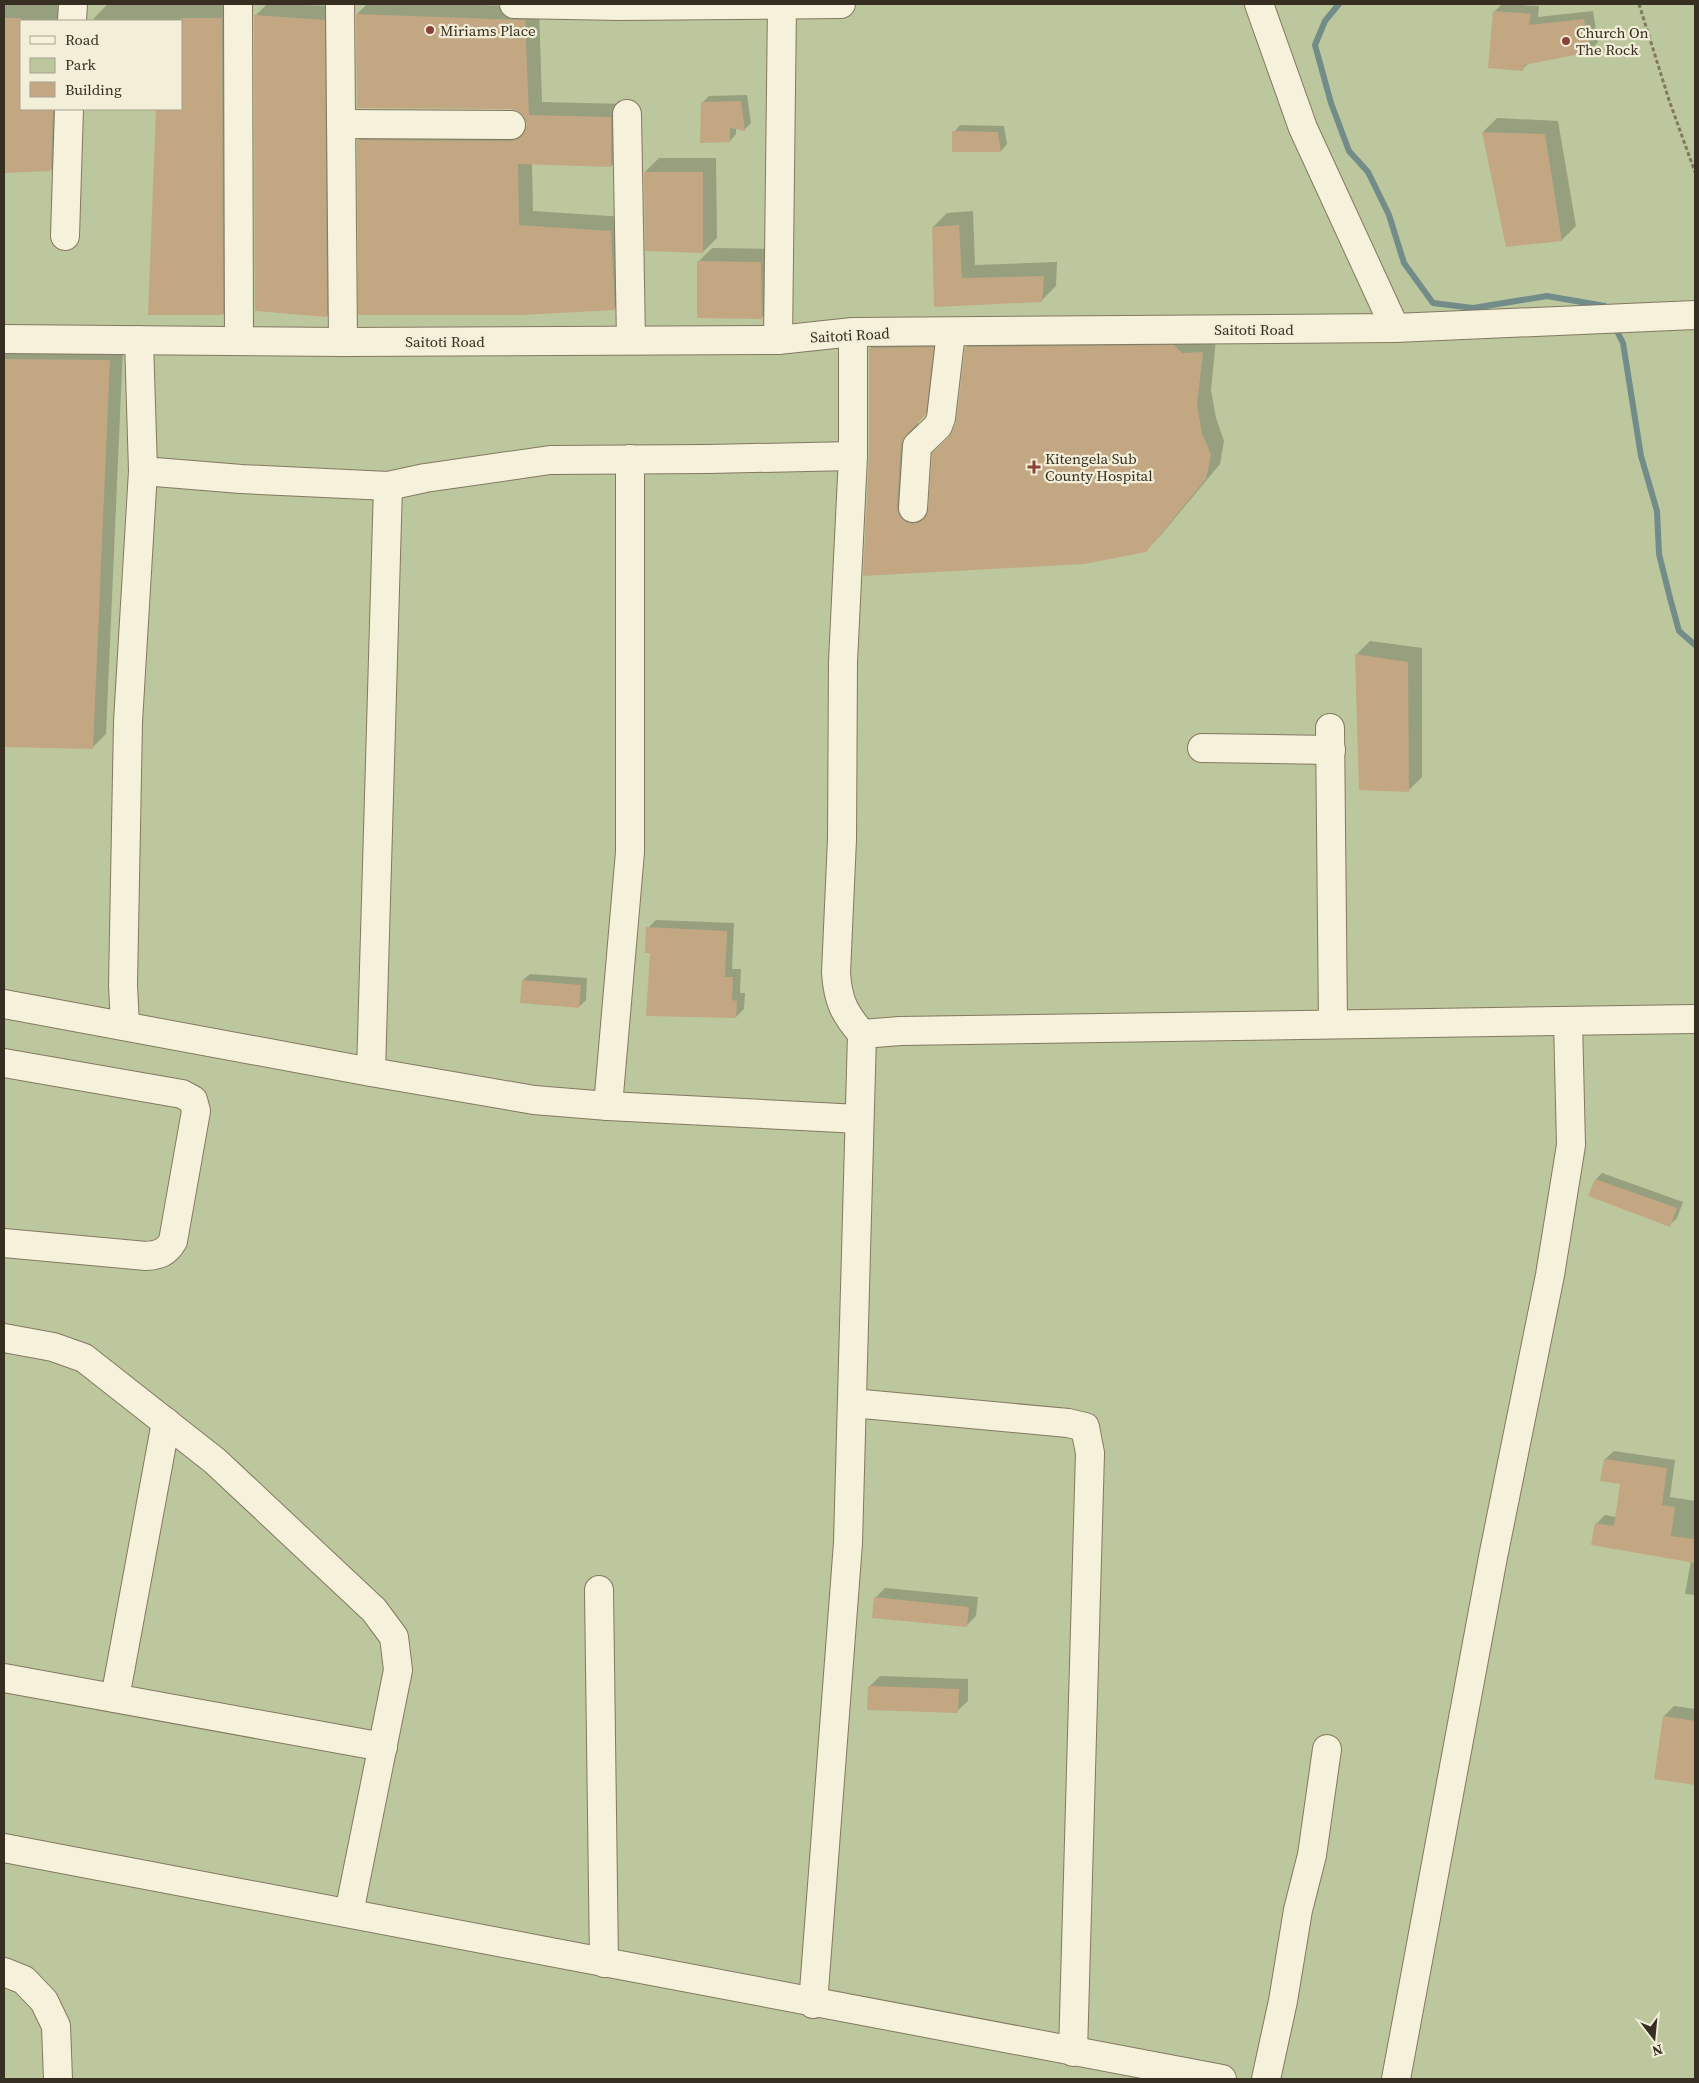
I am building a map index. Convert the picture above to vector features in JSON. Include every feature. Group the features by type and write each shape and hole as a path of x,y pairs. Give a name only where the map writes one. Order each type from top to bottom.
{"street":[{"path":"72,20 73,4"},
{"path":"238,340 239,4"},
{"path":"340,4 343,342"},
{"path":"514,4 841,4"},
{"path":"1259,4 1303,128 1395,328"},
{"path":"778,340 782,5"},
{"path":"65,236 69,110"},
{"path":"627,114 631,340"},
{"path":"341,124 511,125"},
{"name":"Saitoti Road","path":"4,339 343,342 778,340 853,332 1395,328 1695,315"},
{"path":"813,2004 848,1543 862,1034 847,1017 838,995 836,973 842,839 843,662 852,456 853,332"},
{"path":"913,508 916,446 938,426 942,418 950,332"},
{"path":"125,1025 123,985 128,722 143,471 139,340"},
{"path":"143,471 388,486 425,478 550,460 852,456"},
{"path":"608,1106 630,852 630,460"},
{"path":"371,1072 388,486"},
{"path":"1202,748 1330,739 1333,1024"},
{"path":"4,1004 371,1072 534,1100 608,1106 859,1119"},
{"path":"862,1034 900,1031 1695,1019"},
{"path":"1396,2079 1492,1566 1550,1275 1571,1145 1568,1021"},
{"path":"4,1063 182,1094 193,1100 196,1111 173,1241 167,1251 159,1255 146,1256 4,1243"},
{"path":"4,1338 53,1347 84,1358 216,1461 374,1610 394,1637 398,1670 349,1912"},
{"path":"852,1403 1068,1423 1085,1427 1090,1453 1073,2052"},
{"path":"115,1698 166,1422"},
{"path":"599,1590 604,1963"},
{"path":"4,1678 383,1747"},
{"path":"1266,2079 1283,2000 1298,1910 1312,1855 1327,1749"},
{"path":"4,1848 349,1912 813,2004 1222,2079"},
{"path":"4,1972 24,1980 44,2001 56,2026 58,2079"}],"path":[{"path":"1639,4 1669,100 1695,172"}],"green space":[{"path":"4,4 1695,4 1695,2079 4,2079"}],"building":[{"path":"1493,11 1531,14 1529,25 1584,19 1590,52 1524,65 1523,71 1488,68"},
{"path":"356,14 525,20 529,115 611,117 611,167 518,164 519,225 611,231 615,310 521,315 358,315 357,140 511,141 518,139 524,133 527,125 524,117 519,112 511,109 357,108"},
{"path":"254,15 325,20 327,317 255,311"},
{"path":"4,18 21,18 20,110 53,110 51,171 4,173"},
{"path":"181,18 222,18 223,315 148,315 156,110 182,110"},
{"path":"741,101 745,131 730,128 730,142 700,143 701,102"},
{"path":"952,131 998,132 1001,152 952,152"},
{"path":"1482,132 1545,134 1562,241 1506,247"},
{"path":"644,172 703,172 703,253 645,251"},
{"path":"959,225 962,278 1044,276 1042,302 934,307 932,227"},
{"path":"697,261 761,262 762,319 697,318"},
{"name":"Kitengela Sub County Hospital","path":"1174,345 1182,353 1203,352 1197,405 1202,433 1211,455 1206,479 1146,552 1084,564 863,576 869,457 869,348 934,347 926,414 906,435 901,445 897,507 899,515 904,521 912,524 920,522 926,517 932,453 949,437 956,423 965,347"},
{"path":"4,359 110,360 93,749 4,747"},
{"path":"1355,654 1408,662 1409,792 1359,790"},
{"path":"646,927 727,931 725,977 733,977 732,1000 737,1001 736,1018 646,1016 650,953 645,953"},
{"path":"522,980 581,985 579,1008 520,1003"},
{"path":"1595,1179 1677,1208 1670,1227 1588,1196"},
{"path":"1604,1459 1667,1468 1662,1505 1675,1507 1671,1536 1695,1539 1695,1563 1591,1545 1595,1523 1614,1526 1620,1484 1600,1481"},
{"path":"874,1597 969,1607 967,1627 872,1618"},
{"path":"868,1686 959,1689 958,1713 867,1710"},
{"path":"1663,1716 1695,1721 1695,1785 1654,1779"}],"waterway":[{"path":"1339,4 1325,21 1315,45 1331,103 1349,151 1368,172 1389,215 1404,263 1433,303 1473,308 1547,296 1605,306 1607,309"},
{"path":"1614,325 1623,343 1641,456 1657,511 1659,554 1670,598 1679,631 1695,645"}],"place":[{"name":"Miriams Place","path":"430,30"},
{"name":"Church On The Rock","path":"1566,41"},
{"name":"Kitengela Sub County Hospital","path":"1034,467"}]}
